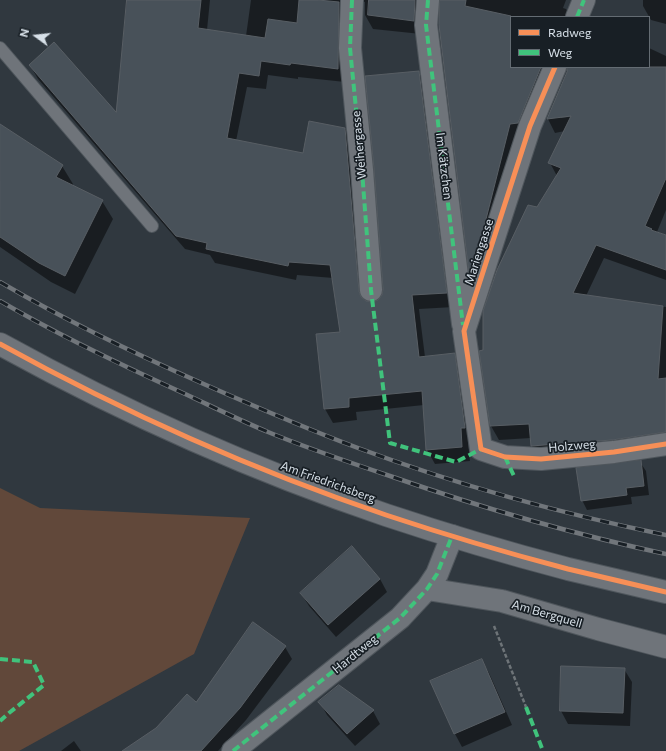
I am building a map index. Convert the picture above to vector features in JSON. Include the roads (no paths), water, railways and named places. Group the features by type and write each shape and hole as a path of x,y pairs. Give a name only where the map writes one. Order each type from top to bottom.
{"street":[{"name":"Weihergasse","path":"352,0 350,48 362,170 370,290"},
{"name":"Im Kätzchen","path":"428,0 426,25 464,331"},
{"path":"577,16 584,0"},
{"name":"Mariengasse","path":"481,449 464,331 530,126 555,68"},
{"name":"Am Friedrichsberg","path":"0,344 53,373 184,436 291,480 385,514 452,536 568,569 666,592"},
{"name":"Holzweg","path":"481,449 505,457 541,459 614,452 666,444"},
{"name":"Hardtweg","path":"233,751 400,618 427,589 437,574 452,536"},
{"name":"Am Bergquell","path":"427,589 502,601 666,647"}],"lane":[{"path":"0,48 152,226"}],"railway":[{"path":"0,282 75,324 153,361 263,410 339,441 396,462 510,498 588,518 666,535"},
{"path":"0,301 44,326 113,361 246,423 299,444 494,510 597,538 666,554"}]}
